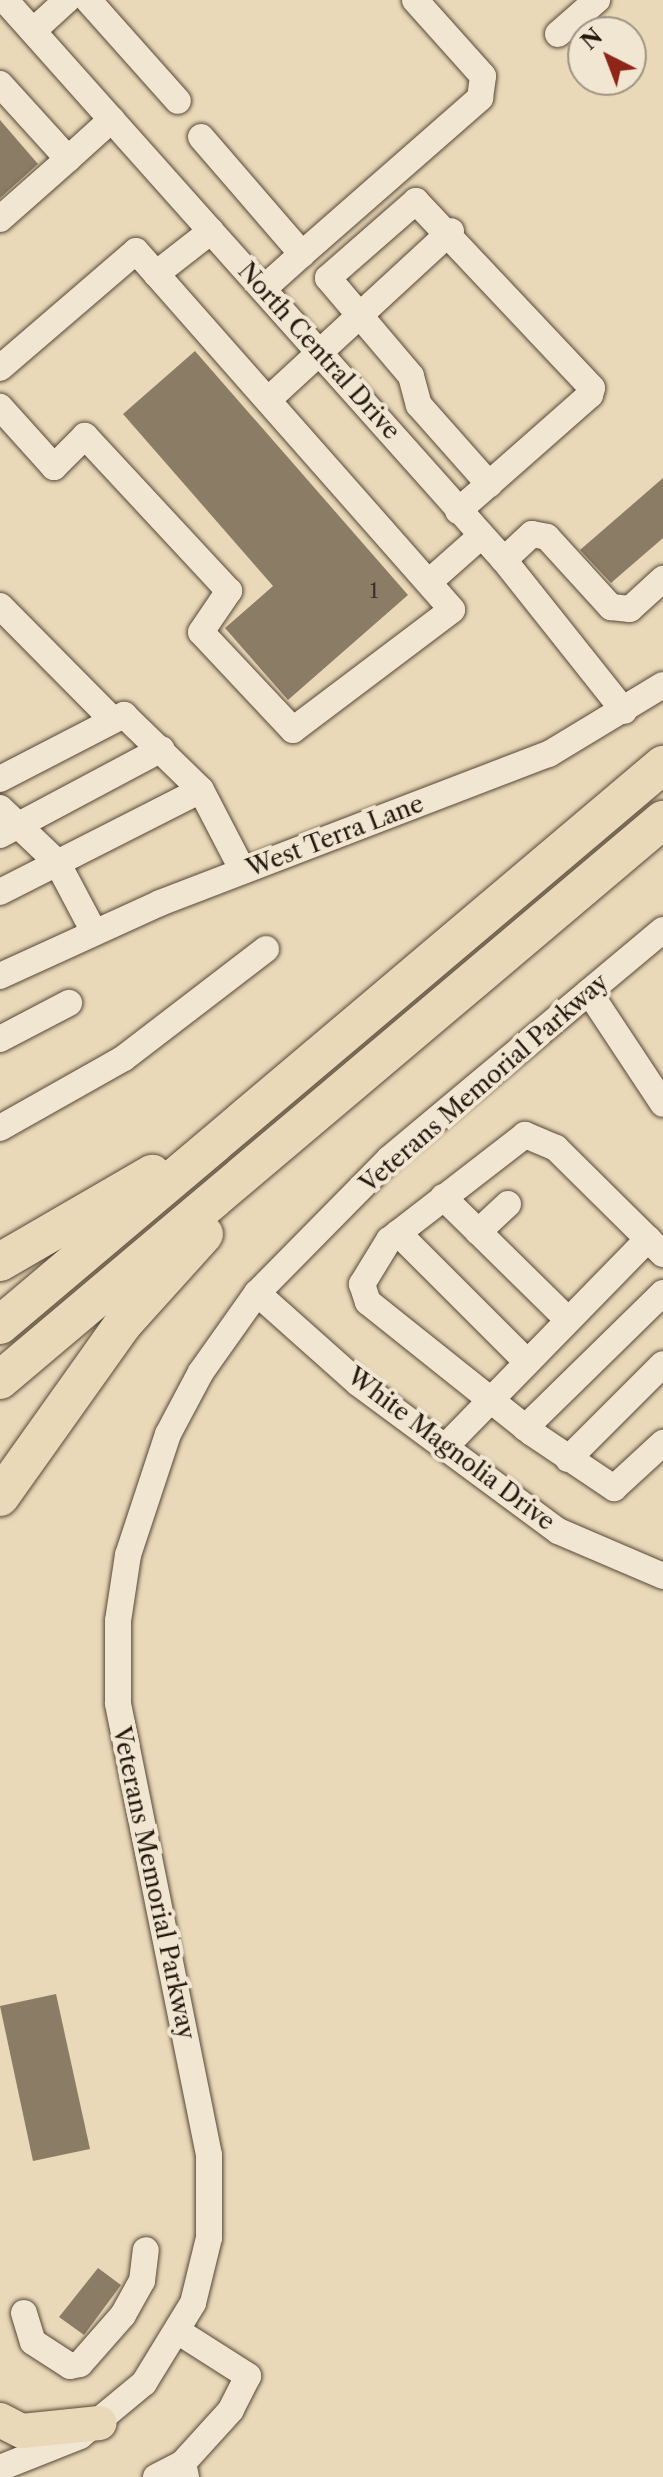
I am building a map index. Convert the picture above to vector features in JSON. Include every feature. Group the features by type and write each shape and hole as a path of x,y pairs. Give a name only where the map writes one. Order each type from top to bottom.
{"highway":[{"path":"0,1325 663,765"},
{"path":"0,1380 663,820"},
{"path":"0,1262 265,1102"},
{"path":"0,1497 123,1324 277,1146"}],"main road":[{"path":"0,2420 22,2431 100,2423"}],"street":[{"name":"North Central Drive","path":"5,0 391,430 458,511 504,560 624,711"},
{"path":"33,31 67,0"},
{"path":"88,0 178,101"},
{"path":"263,289 480,98 483,76 415,0"},
{"path":"558,34 597,0"},
{"path":"0,84 68,159"},
{"path":"0,219 112,119"},
{"path":"201,137 302,254"},
{"path":"458,511 489,484 592,388 451,231 416,201 331,270 332,285 411,376 419,405 489,484"},
{"path":"156,274 211,231"},
{"path":"268,400 451,231"},
{"path":"0,368 136,251 452,610 293,730 201,632 229,591 85,436 54,467 0,407"},
{"path":"391,430 419,405"},
{"path":"504,560 532,534 547,537 611,607 630,609 663,579"},
{"path":"429,582 481,536"},
{"path":"0,606 112,719"},
{"name":"West Terra Lane","path":"0,976 93,930 549,754 663,685"},
{"path":"0,779 112,719 135,720 201,790 243,871"},
{"path":"93,930 57,862 6,823 162,749"},
{"path":"0,892 201,790"},
{"name":"Veterans Memorial Parkway","path":"0,2468 35,2458 100,2423 144,2383 179,2332 203,2273 212,2176 123,1742 118,1621 138,1516 168,1434 201,1372 257,1293 389,1159 663,930"},
{"path":"0,1128 124,1058 266,949"},
{"path":"589,992 663,1104"},
{"path":"0,1039 69,1003"},
{"path":"445,1447 488,1399 564,1317 650,1247 556,1148 534,1136 514,1139 398,1233 369,1264 363,1294 488,1399 525,1428 614,1488 663,1443"},
{"path":"443,1197 564,1317"},
{"path":"478,1232 508,1204"},
{"path":"398,1233 525,1360"},
{"name":"White Magnolia Drive","path":"257,1293 358,1383 558,1531 663,1576"},
{"path":"525,1428 663,1293"},
{"path":"568,1459 663,1364"},
{"path":"24,2313 33,2342 70,2366 80,2364 123,2315 142,2281 146,2250"},
{"path":"156,2477 185,2470 231,2410 248,2376 179,2332"}],"building":[{"path":"0,120 38,164 0,198"},
{"path":"195,351 408,595 288,700 225,628 273,586 123,414"},
{"path":"663,478 663,538 611,583 580,550"},
{"path":"56,1994 90,2149 33,2161 0,2006"},
{"path":"98,2268 121,2285 84,2335 59,2317"}]}
